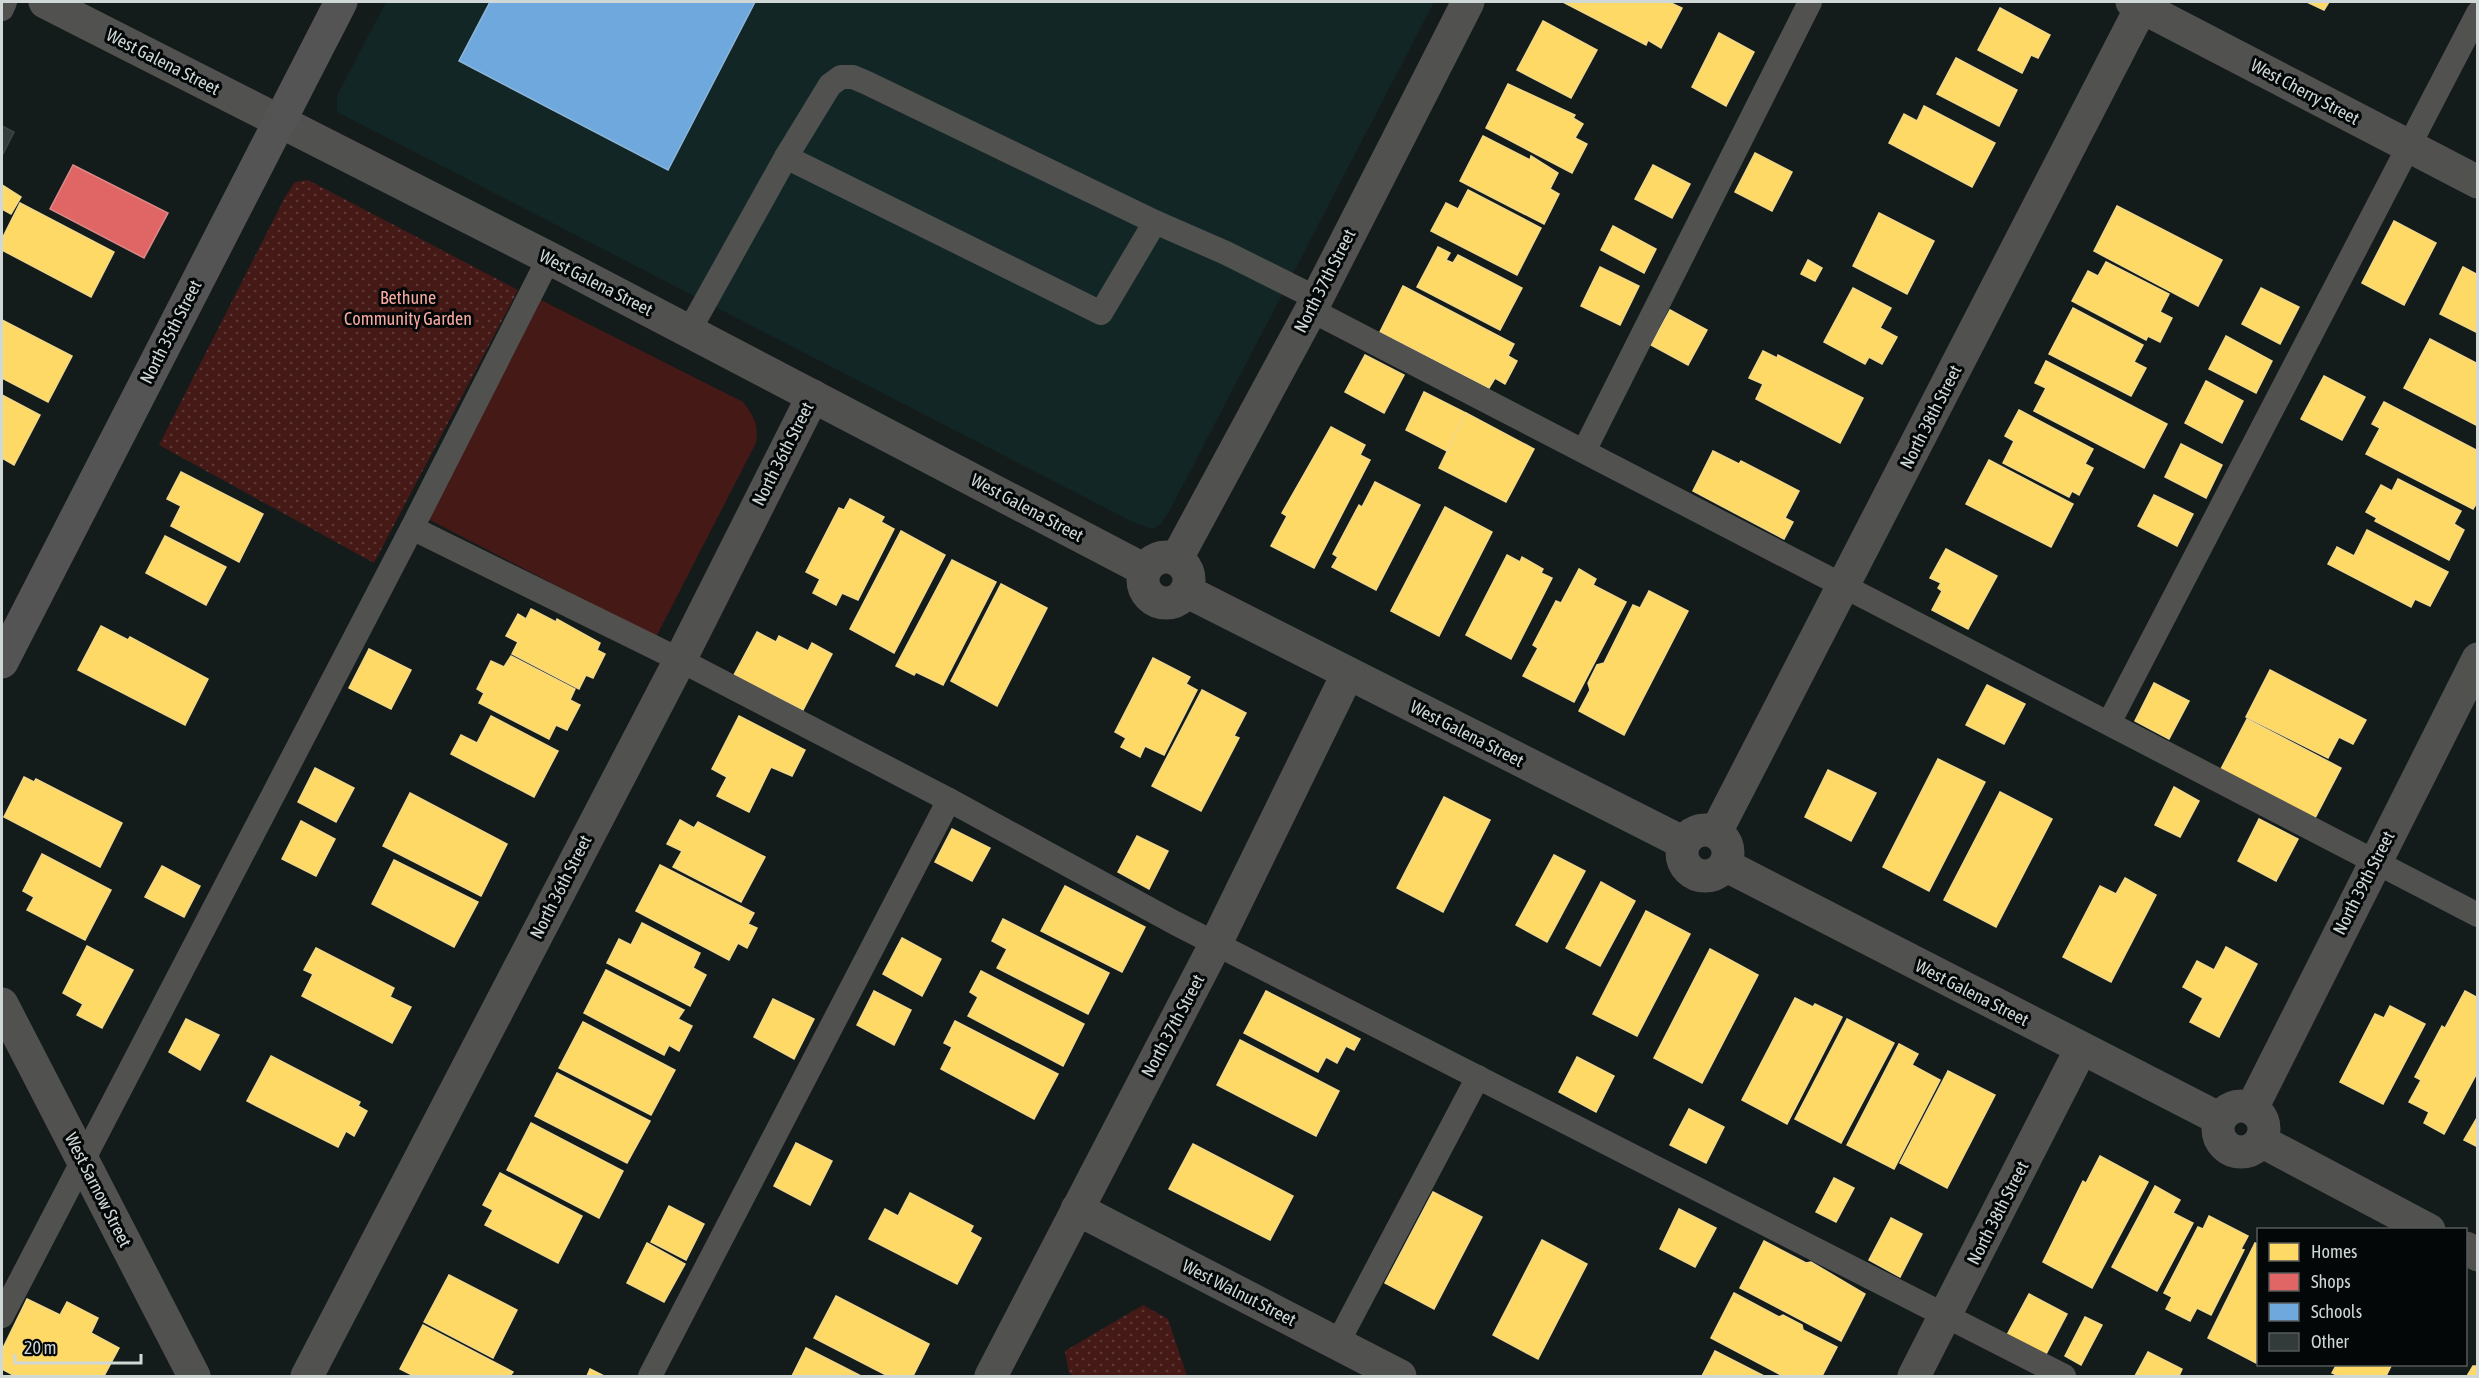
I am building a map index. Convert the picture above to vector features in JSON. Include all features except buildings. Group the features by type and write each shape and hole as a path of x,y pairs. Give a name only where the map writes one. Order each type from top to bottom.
{"main road":[{"name":"North 35th Street","path":"2,662 341,2"}],"street":[{"name":"West Galena Street","path":"45,2 549,258 1145,570"},
{"name":"North 37th Street","path":"1177,558 1313,304 1468,2"},
{"name":"West Cherry Street","path":"2139,3 2478,182"},
{"name":"North 38th Street","path":"1716,832 1844,586 2139,3"},
{"name":"North 36th Street","path":"307,1377 680,660 813,396"},
{"path":"1162,556 1177,558 1187,568 1189,575 1186,591 1171,603 1156,602 1146,592 1143,585 1145,570 1154,559 1162,556"},
{"name":"West Galena Street","path":"1186,591 1684,843"},
{"name":"North 39th Street","path":"2252,1108 2478,659"},
{"name":"North 37th Street","path":"991,1377 1216,944 1348,673"},
{"path":"1701,830 1716,832 1729,848 1725,864 1717,873 1710,876 1696,875 1685,865 1682,858 1684,843 1693,833 1701,830"},
{"name":"West Galena Street","path":"1725,864 2220,1119"},
{"name":"West Sarnow Street","path":"2,1004 194,1377"},
{"name":"North 38th Street","path":"1914,1377 2081,1049"},
{"path":"2236,1106 2252,1108 2262,1118 2264,1125 2261,1141 2246,1152 2232,1151 2221,1142 2218,1135 2220,1119 2229,1109 2236,1106"},
{"path":"2261,1141 2425,1228"},
{"name":"West Walnut Street","path":"1077,1209 1400,1377"}],"lane":[{"path":"2,9 5,2"},
{"path":"1584,451 1810,2"},
{"path":"2109,723 2478,13"},
{"path":"689,331 786,157 831,86 841,77 853,77 1155,222 1226,253 1313,304 1584,451 2478,915"},
{"path":"786,157 1101,313 1155,222"},
{"path":"2,1316 412,528 549,258"},
{"path":"412,528 680,660 950,800 1216,944 2064,1377"},
{"path":"650,1377 950,800"},
{"path":"1337,1344 1478,1077"}],"shaded area":[{"path":"386,2 1434,2 1170,510 1161,524 1152,529 1133,522 337,112 337,96"}],"green space":[{"name":"Bethune Community Garden","path":"308,180 518,290 374,563 159,445 285,197 295,182"},
{"path":"541,300 743,402 755,421 756,443 656,637 428,519"},
{"path":"1143,1305 1168,1319 1187,1376 1075,1376 1069,1373 1065,1351"}]}
